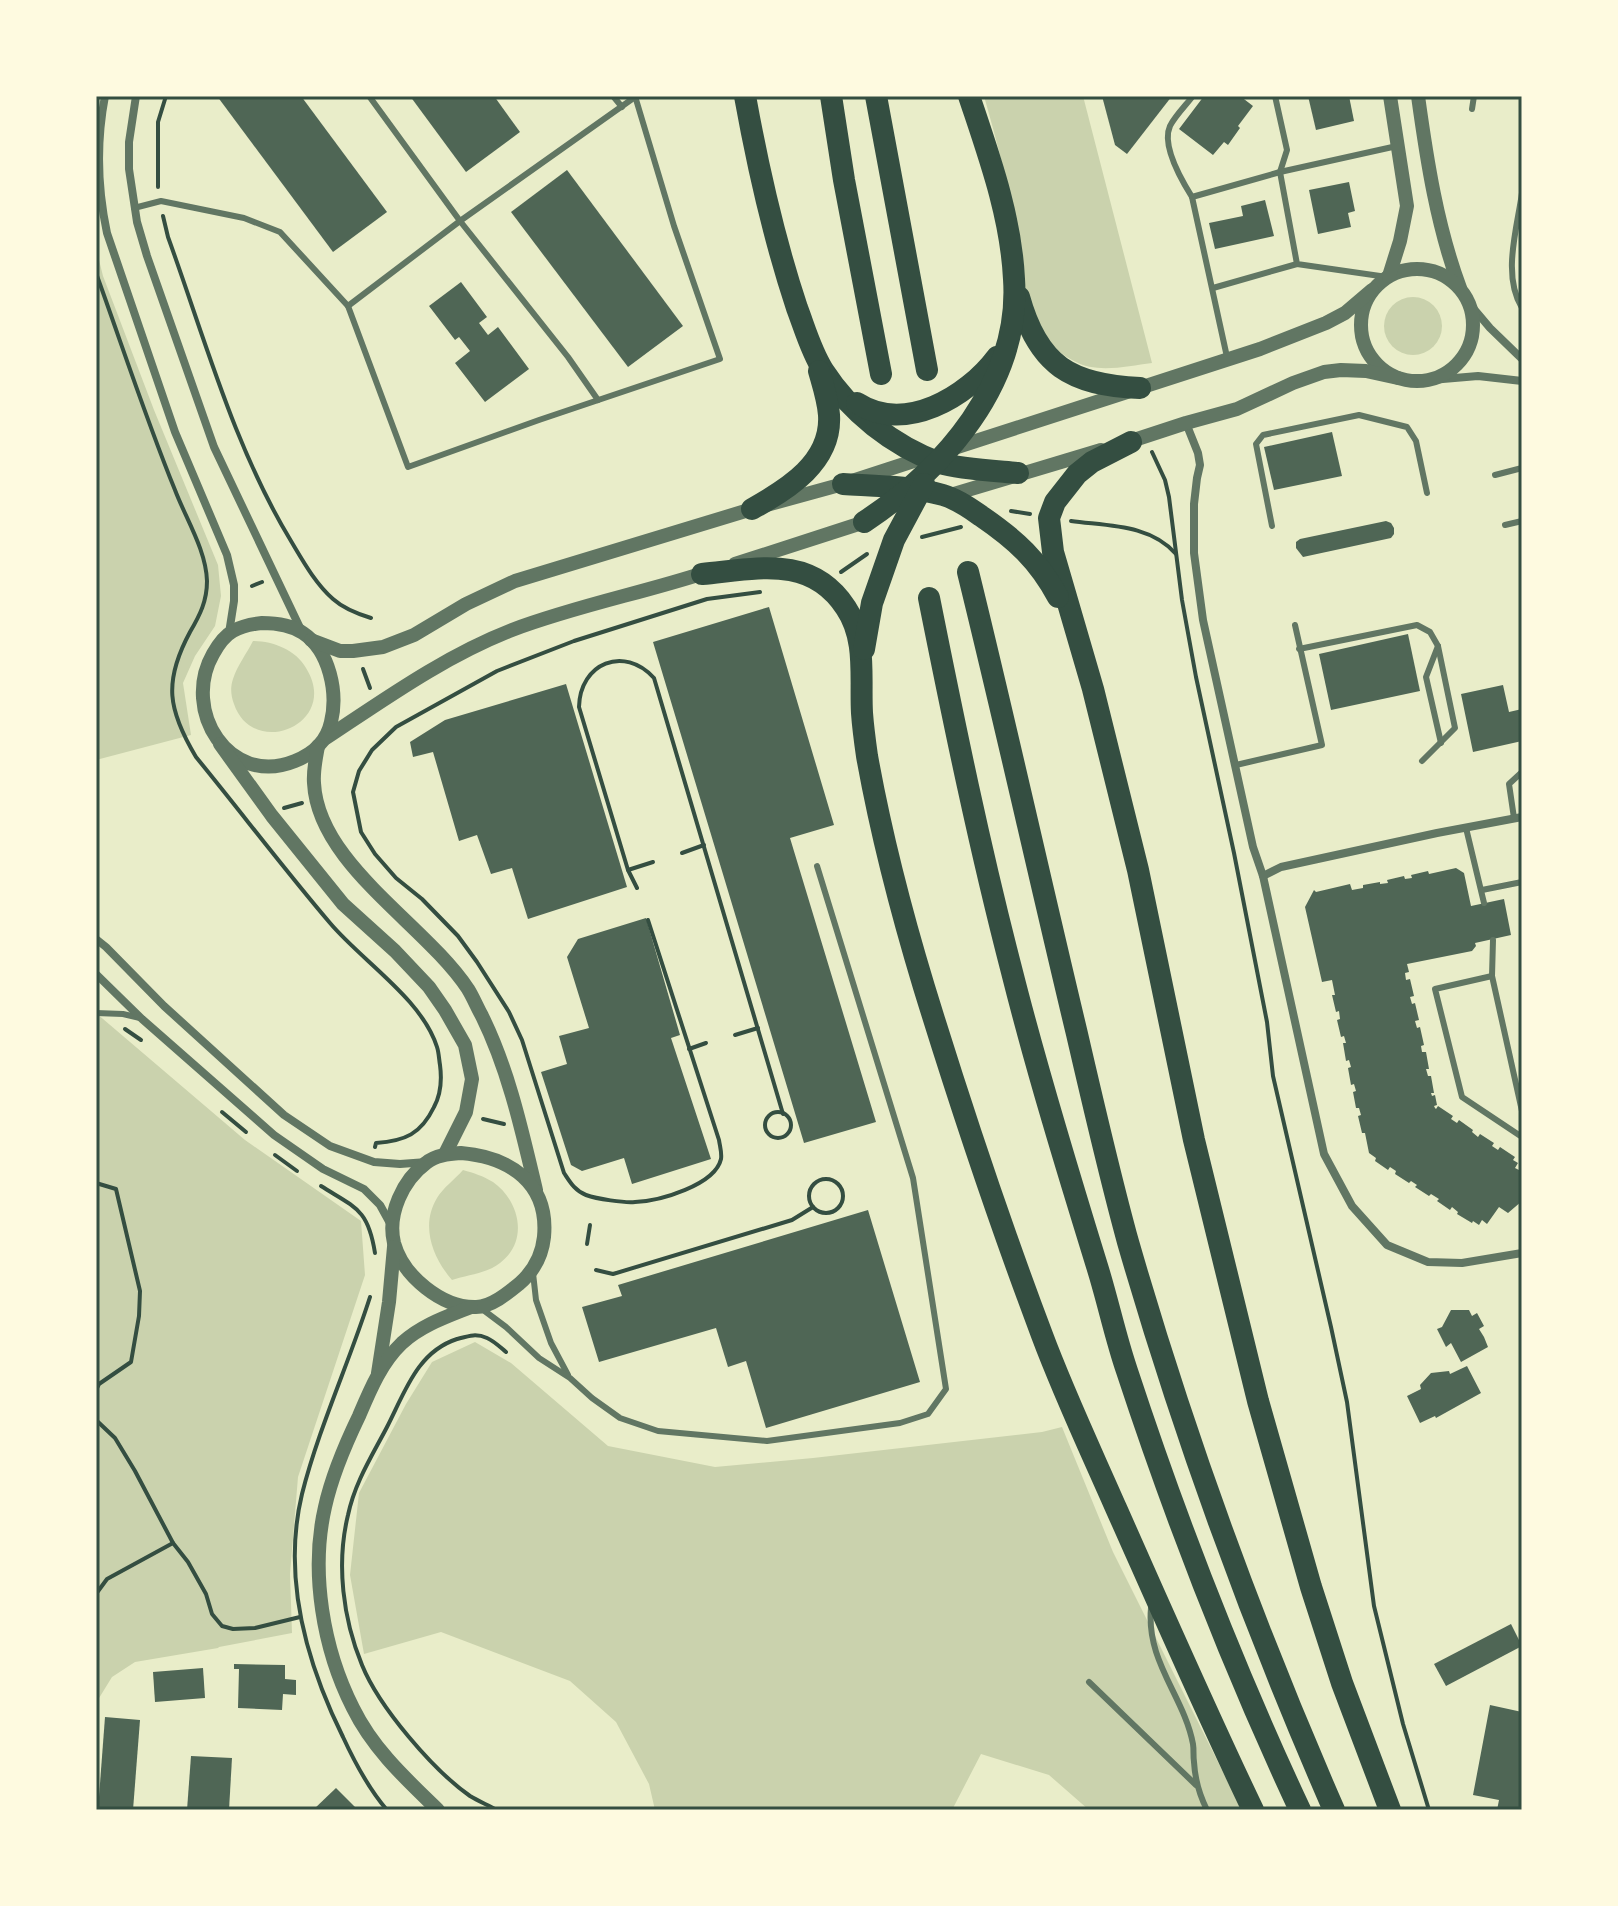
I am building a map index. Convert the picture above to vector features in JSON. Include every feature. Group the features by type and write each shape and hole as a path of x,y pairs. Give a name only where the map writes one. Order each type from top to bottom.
{"highway":[{"path":"745,96 776,238 789,286 815,354 829,417 826,442 813,465 776,496 752,509"},
{"path":"831,96 881,374"},
{"path":"876,96 927,370"},
{"path":"861,666 872,603 894,540 914,495 976,413 994,381 1005,356 1013,322 1015,281 1011,248 998,184 969,96"},
{"path":"1015,281 1027,320 1055,364 1095,383 1140,388"},
{"path":"839,391 876,412 910,413 931,408 965,391 987,371 1008,341"},
{"path":"815,354 852,407 895,440 1018,473"},
{"path":"1136,449 1092,462 1077,474 1055,502 1049,518 1058,572 1110,754 1138,870 1194,1140 1258,1401 1302,1558 1342,1683 1390,1810"},
{"path":"843,484 914,495 947,496 1015,539 1037,564 1062,606 1082,654"},
{"path":"864,522 914,495"},
{"path":"702,574 766,567 797,571 825,585 846,607 859,636 862,715 877,806 928,999 989,1191 1071,1407 1253,1810"},
{"path":"968,572 1128,1240 1205,1485 1279,1682 1334,1810"},
{"path":"929,598 1011,971 1046,1101 1126,1368 1208,1595 1267,1739 1300,1810"}],"street":[{"path":"105,96 98,165 107,233 175,432 227,555 234,601 229,633"},
{"path":"136,96 129,142 129,169 134,208 147,256 214,447 307,636 326,663 333,689 333,714 314,765 317,802 328,831 365,881 420,934 469,991 496,1045 544,1216 543,1243 533,1270 507,1294 426,1325 401,1344 378,1373 340,1457 325,1508 320,1561 323,1615 339,1677 368,1735 397,1770 438,1810"},
{"path":"1388,276 1400,241 1407,206 1390,96"},
{"path":"1418,96 1440,226 1460,288 1490,328 1522,359"},
{"path":"445,1154 466,1112 472,1079 465,1045 429,987 343,904 272,816 212,731 206,718 205,673 210,658 229,633 262,623 290,627 340,651 383,647 414,635 466,604 515,581 944,455 1228,361 1326,323 1345,313 1388,276 1401,270 1427,269 1450,279 1460,288"},
{"path":"1372,290 1361,314 1363,341 1376,364 1398,378"},
{"path":"1431,380 1459,363 1468,349 1473,334 1473,317 1468,302"},
{"path":"947,496 1018,473 1136,449 1186,423 1237,409 1324,372 1366,371 1409,381 1478,376 1522,381"},
{"path":"1186,423 1200,465 1194,504 1194,553 1203,620 1324,1154 1352,1206 1387,1245 1428,1262 1462,1263 1522,1253"},
{"path":"220,744 240,759 265,766 294,762 423,675 509,631 864,522"},
{"path":"1263,876 1281,867 1518,817"},
{"path":"96,939 164,1006 284,1115 330,1146 374,1162 428,1162"},
{"path":"96,974 142,1019 274,1135 323,1169 364,1189 380,1205 392,1227"},
{"path":"378,1373 389,1302 394,1243 392,1227 396,1204 408,1181 428,1162 445,1154 477,1154 516,1171 536,1190"},
{"path":"394,1243 400,1258 419,1283 444,1299 475,1307"}],"lane":[{"path":"369,96 460,221 568,357 598,400"},
{"path":"613,96 622,107"},
{"path":"134,208 161,201 244,218 280,232 348,306 408,467 720,359 674,226 635,96 460,221 348,306"},
{"path":"1193,96 1170,127 1168,142 1178,174 1192,197 1228,361"},
{"path":"1275,96 1287,150 1280,172 1297,264"},
{"path":"1472,109 1474,96"},
{"path":"1192,197 1280,172 1397,146"},
{"path":"1522,193 1511,272 1513,289 1522,308"},
{"path":"1213,288 1297,264 1388,276"},
{"path":"1272,526 1256,444 1263,435 1359,415 1407,427 1416,441 1427,493"},
{"path":"1495,475 1522,468"},
{"path":"1505,525 1522,521"},
{"path":"1236,765 1322,745 1295,625"},
{"path":"1299,649 1417,625 1430,632 1438,646 1455,728 1422,761"},
{"path":"1438,646 1426,677 1441,743"},
{"path":"1522,676 1522,689"},
{"path":"1518,817 1509,784 1522,772"},
{"path":"1466,828 1484,903"},
{"path":"475,1307 506,1327 539,1358 620,1418 658,1431 767,1441 900,1423 928,1414 946,1389 913,1178 817,866"},
{"path":"1482,890 1522,882"},
{"path":"1493,940 1492,976 1522,1111"},
{"path":"1492,976 1435,989 1462,1097 1522,1137"},
{"path":"96,1013 123,1014 142,1019"},
{"path":"533,1270 536,1300 551,1343 570,1378"},
{"path":"1153,1593 1150,1625 1153,1646 1194,1745 1196,1785 1207,1810"},
{"path":"1089,1682 1196,1785"}],"path":[{"path":"166,96 158,122 157,181 168,237 248,458 279,522 313,578 335,601 356,614 371,618"},
{"path":"96,273 206,569 203,610 178,658 172,684 174,711 181,731 196,757 332,926 404,996 422,1019 437,1047 442,1078 439,1098 432,1112 422,1128 392,1142 376,1143 375,1150"},
{"path":"1136,449 1153,451 1165,480 1196,677 1264,1007 1273,1076 1347,1402 1374,1606 1399,1712 1429,1810"},
{"path":"1064,520 1137,530 1166,543 1176,554"},
{"path":"922,537 964,527"},
{"path":"837,575 875,548"},
{"path":"252,586 262,582"},
{"path":"365,763 372,750 396,727 497,671 574,641 707,599 771,591"},
{"path":"637,888 628,870 579,707 582,686 595,669 614,661 637,664 654,678 783,1114 789,1119 786,1136 775,1138 766,1131 766,1120 775,1113 783,1114"},
{"path":"363,669 370,688"},
{"path":"282,808 302,803"},
{"path":"682,853 704,845"},
{"path":"628,870 653,862"},
{"path":"561,1162 564,1173 575,1189 588,1196 631,1203 650,1201 697,1185 717,1169 722,1156 648,920"},
{"path":"735,1035 758,1028"},
{"path":"689,1049 706,1043"},
{"path":"483,1119 507,1125"},
{"path":"830,1179 842,1188 844,1197 834,1211 826,1213 813,1207 809,1195 815,1183 830,1179"},
{"path":"96,1183 116,1189 140,1291 131,1362 99,1384 96,1390"},
{"path":"596,1270 613,1274 627,1270 792,1220 813,1207"},
{"path":"587,1244 590,1225"},
{"path":"497,1810 470,1796 448,1777 409,1736 377,1692 363,1668 354,1643 343,1578 347,1517 360,1476 417,1367 433,1351 448,1342 472,1334 488,1338 506,1352"},
{"path":"96,1420 115,1438 173,1543 206,1594 212,1614 222,1626 255,1628 300,1617"},
{"path":"96,1594 107,1579 173,1543"}],"green space":[{"path":"984,96 1083,96 1152,363 1112,368 1083,365 1061,353 1041,331 1026,297 1010,199"},
{"path":"96,248 103,276 154,410 218,565 221,596 215,626 195,656 183,683 191,735 96,760"},
{"path":"1413,297 1424,299 1433,306 1440,315 1440,337 1433,346 1424,353 1413,355 1402,353 1393,346 1386,337 1384,326 1386,315 1393,306 1402,299"},
{"path":"253,641 283,648 296,656 306,668 314,688 312,705 304,719 290,728 274,732 258,730 244,721 234,704 231,692 233,679"},
{"path":"96,1013 245,1140 361,1221 365,1275 298,1477 290,1574 292,1633 135,1662 112,1677 96,1703"},
{"path":"463,1170 486,1178 502,1190 515,1210 518,1233 509,1254 500,1263 452,1280 434,1252 430,1220 437,1198"},
{"path":"475,1342 511,1363 608,1446 715,1467 1042,1432 1062,1427 1113,1552 1242,1810 1089,1810 1049,1775 981,1754 952,1810 655,1810 649,1784 616,1722 570,1681 441,1632 364,1654 350,1575 359,1493 432,1362"}],"building":[{"path":"217,96 301,96 387,212 333,252"},
{"path":"410,96 494,96 520,132 466,172"},
{"path":"1102,96 1172,96 1127,154 1115,145"},
{"path":"1204,96 1240,96 1253,106 1228,145 1224,142 1213,155 1179,129"},
{"path":"1308,96 1349,96 1354,121 1316,130"},
{"path":"567,170 683,326 628,367 511,212"},
{"path":"1349,182 1355,211 1348,213 1351,227 1318,234 1309,190"},
{"path":"1265,200 1274,236 1215,249 1209,223 1243,216 1241,206"},
{"path":"461,282 487,317 479,323 488,335 498,327 529,369 485,402 455,363 470,351 459,337 455,340 429,306"},
{"path":"1332,432 1342,476 1274,490 1264,447"},
{"path":"1386,521 1394,528 1391,538 1303,557 1296,548 1296,542 1300,539"},
{"path":"769,607 834,825 790,838 876,1122 804,1143 653,642"},
{"path":"1408,634 1420,691 1331,710 1319,654"},
{"path":"566,684 627,887 528,919 512,868 491,874 477,835 459,841 433,752 413,757 410,742 445,720"},
{"path":"1503,685 1509,712 1522,709 1522,741 1473,752 1461,694"},
{"path":"1456,868 1464,873 1471,906 1504,899 1511,935 1475,943 1472,951 1407,964 1409,972 1405,973 1406,980 1410,979 1414,996 1410,997 1412,1004 1415,1003 1419,1020 1415,1021 1417,1028 1420,1027 1424,1045 1421,1046 1422,1052 1426,1052 1429,1069 1426,1069 1428,1076 1431,1076 1435,1108 1438,1106 1453,1116 1451,1119 1457,1123 1459,1120 1473,1130 1478,1137 1480,1134 1494,1143 1492,1146 1498,1150 1500,1147 1515,1157 1513,1160 1518,1163 1515,1168 1519,1170 1522,1165 1522,1201 1508,1213 1499,1207 1487,1224 1482,1220 1479,1225 1457,1214 1452,1207 1450,1210 1437,1201 1439,1199 1395,1174 1396,1171 1390,1167 1388,1170 1369,1153 1358,1116 1361,1115 1359,1108 1356,1108 1353,1092 1356,1091 1354,1084 1351,1085 1348,1068 1351,1067 1349,1060 1346,1061 1343,1043 1346,1043 1344,1036 1341,1037 1337,1020 1340,1019 1339,1011 1336,1012 1332,995 1335,995 1332,980 1322,982 1305,907 1314,890 1350,884 1352,890 1363,888 1363,885 1388,883 1387,880 1404,876 1405,879 1412,878 1411,875 1428,871 1429,874"},
{"path":"646,918 680,1035 671,1038 711,1159 632,1184 624,1158 582,1171 571,1165 541,1072 567,1064 559,1036 589,1028 567,957 578,939"},
{"path":"868,1210 920,1382 766,1428 746,1361 728,1367 716,1328 599,1362 582,1307 622,1296 618,1285"},
{"path":"1451,1310 1469,1310 1472,1316 1477,1313 1484,1326 1479,1329 1488,1347 1461,1362 1451,1343 1446,1347 1437,1329 1442,1327"},
{"path":"1467,1366 1481,1393 1436,1418 1420,1423 1407,1396 1421,1389 1420,1385 1431,1373 1449,1371 1450,1374"},
{"path":"1511,1624 1522,1646 1446,1686 1434,1664"},
{"path":"234,1664 285,1665 285,1679 296,1680 296,1695 283,1694 282,1710 238,1708 239,1669 234,1669"},
{"path":"203,1668 205,1698 155,1702 153,1672"},
{"path":"1490,1705 1522,1712 1522,1810 1497,1810 1499,1800 1473,1795"},
{"path":"105,1717 140,1720 133,1810 98,1810"},
{"path":"191,1756 232,1758 229,1810 187,1810"},
{"path":"336,1788 358,1810 313,1810"}]}
